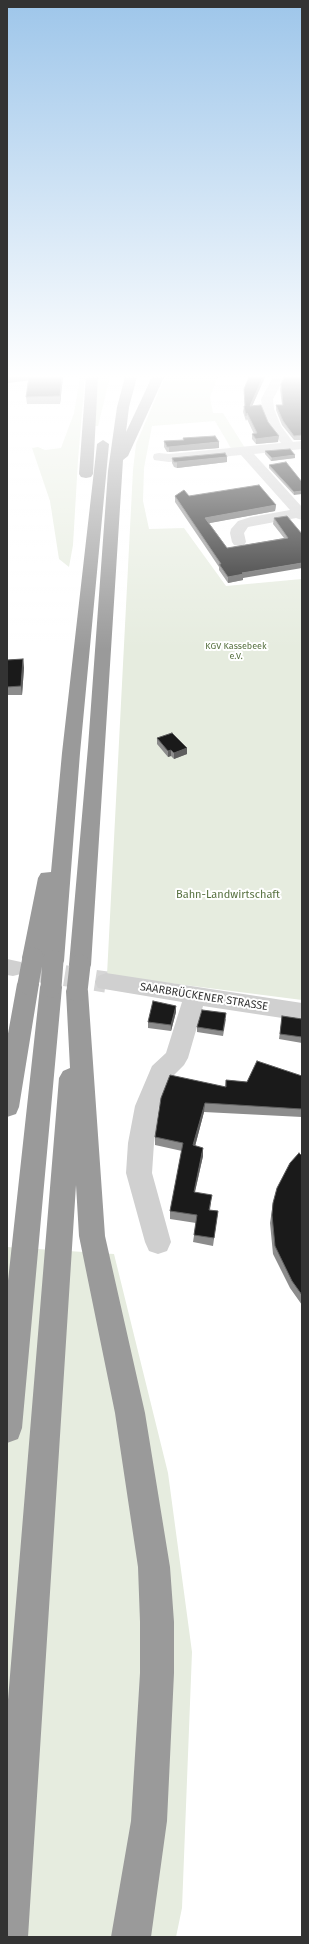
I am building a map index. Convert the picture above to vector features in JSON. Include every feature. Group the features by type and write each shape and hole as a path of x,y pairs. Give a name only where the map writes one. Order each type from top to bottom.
{"highway":[{"path":"87,468 85,544 89,579"},
{"path":"8,1937 43,959 71,753 100,468"},
{"path":"7,1107 43,977 104,648 115,468"},
{"path":"7,1428 43,977"},
{"path":"43,977 92,1236 130,1413 154,1567 157,1659 154,1764 149,1821 131,1937"}],"street":[{"path":"259,468 301,514"},
{"path":"240,542 237,533 238,529 243,524 251,521 301,514"},
{"name":"SAARBRÜCKENER STRASSE","path":"106,982 302,1012"},
{"path":"158,1242 139,1173 141,1143 147,1106 160,1073 176,1058 195,995"}],"green space":[{"path":"39,468 78,468 73,545 69,567 59,559 50,501"},
{"path":"133,468 144,468 143,501 149,529 184,528 226,586 302,579 302,1000 107,975"},
{"path":"7,1247 114,1254 168,1473 192,1652 182,1908 176,1937 7,1937"}],"building":[{"path":"272,468 291,468 302,482 302,491 294,492"},
{"path":"259,485 276,505 205,518 227,548 288,538 274,518 287,516 302,534 302,563 242,573 244,574 228,577 219,564 221,564 175,496 184,490 189,496"},
{"path":"23,659 21,686 7,687 7,660"},
{"path":"172,733 187,748 174,753 171,750 168,751 157,738"},
{"path":"153,1001 176,1006 171,1025 148,1022"},
{"path":"202,1010 226,1013 223,1031 197,1027"},
{"path":"282,1016 302,1019 302,1037 280,1034"},
{"path":"257,1061 302,1076 302,1109 205,1103 193,1145 203,1148 194,1192 212,1195 209,1210 218,1211 214,1238 194,1235 197,1215 170,1211 183,1143 155,1137 161,1098 170,1075 226,1087 226,1080 247,1082"},
{"path":"299,1153 302,1156 302,1295 292,1281 275,1246 272,1215 273,1203 277,1188 290,1163"}],"tunnel":[{"path":"34,971 106,982"}],"park label":[{"name":"KGV Kassebeek e.V.","path":"236,652"},
{"name":"Bahn-Landwirtschaft","path":"228,895"}]}
